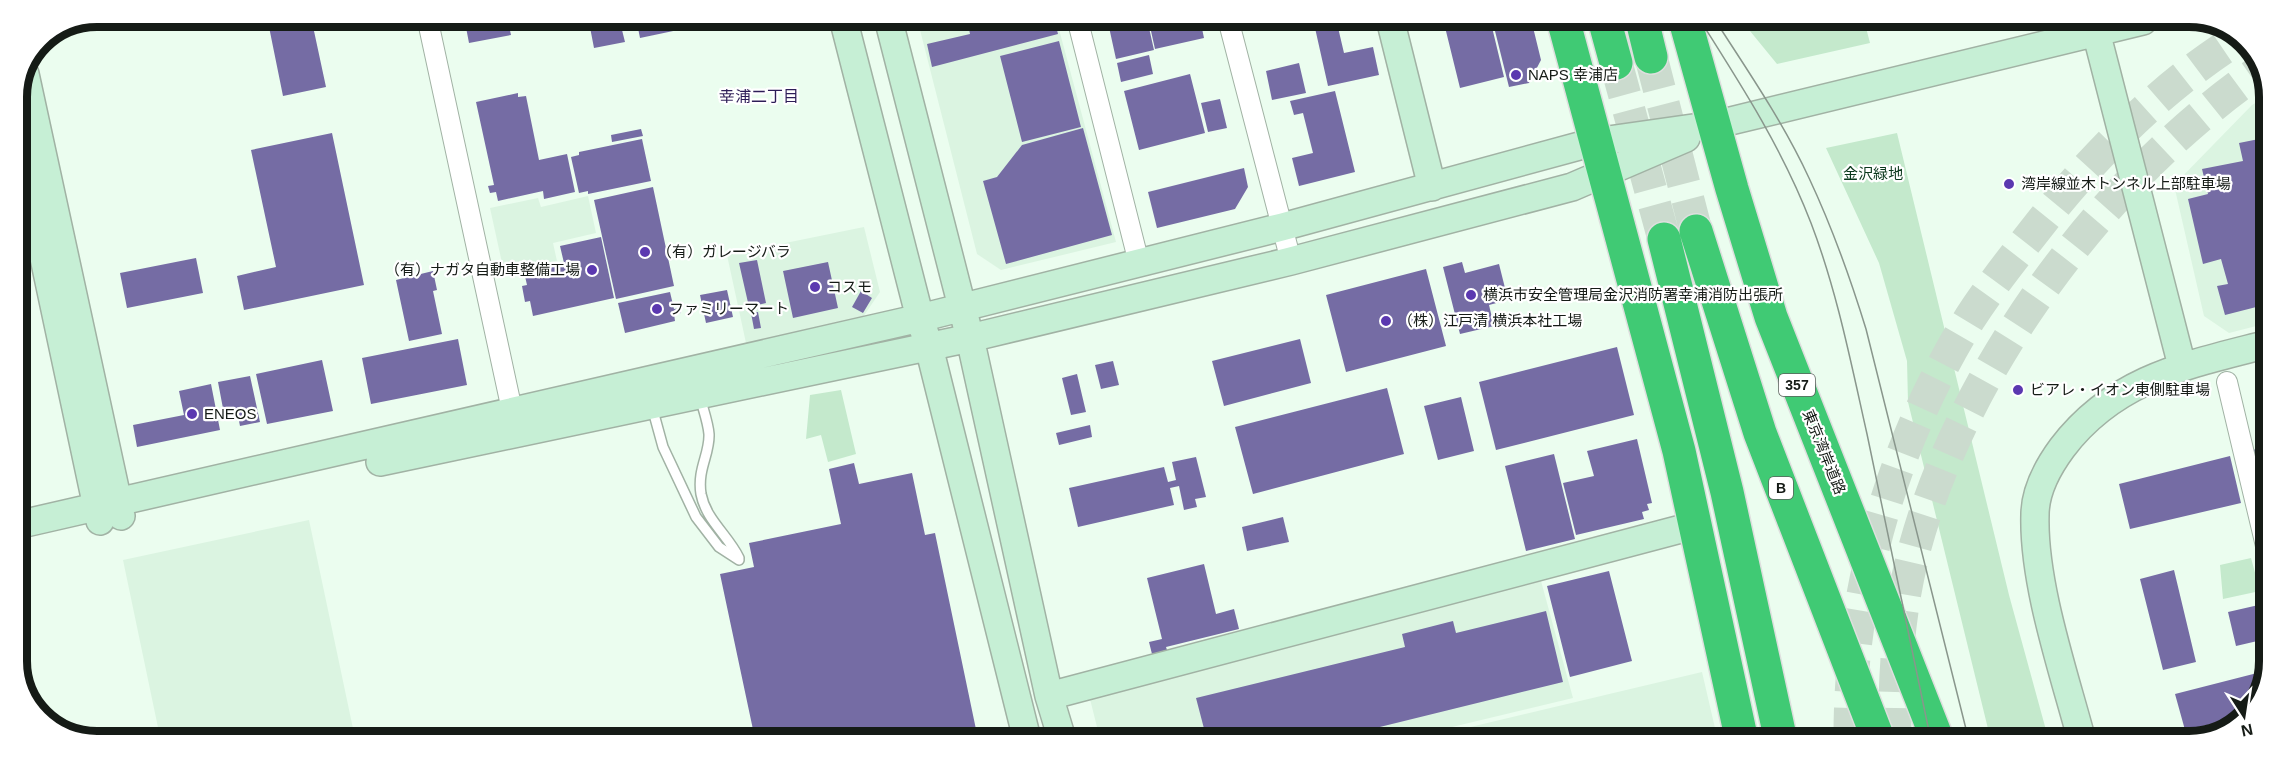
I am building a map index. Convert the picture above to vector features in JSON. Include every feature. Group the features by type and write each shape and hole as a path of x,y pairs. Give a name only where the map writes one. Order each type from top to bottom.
{"highway":[{"path":"1565,27 1602,175 1618,217 1696,525 1740,731"},
{"path":"1606,27 1616,63"},
{"path":"1644,27 1651,57"},
{"name":"東京湾岸道路","path":"1687,27 1771,317 1934,731"},
{"name":"B","path":"1696,231 1760,433 1875,731"},
{"path":"1664,239 1727,492 1779,731"}],"street":[{"path":"429,27 514,423"},
{"path":"845,27 920,318 930,347 1025,731"},
{"path":"890,27 970,338 1049,696 1060,731"},
{"path":"1079,27 1139,263"},
{"path":"1230,27 1291,261"},
{"path":"1392,27 1432,187"},
{"path":"27,524 109,512 514,423 1282,227 1594,142 1714,125 2095,27 2182,366"},
{"path":"28,88 109,512"},
{"path":"514,423 651,405 930,347 1291,261 1572,187 1714,125"},
{"path":"27,172 109,512"},
{"path":"2080,731 2036,549 2034,512 2041,484 2054,459 2080,424 2110,399 2182,366 2259,346"},
{"path":"2227,382 2259,517"},
{"path":"27,537 109,512"},
{"path":"1049,696 1696,525"}],"lane":[{"path":"651,405 663,447 696,517 719,547 740,560 732,542 712,522 701,496 699,473 709,436 699,395"}],"shaded area":[{"path":"919,27 1058,27 1116,242 1001,270 977,254"},
{"path":"2259,101 2259,325 2229,333 2204,316 2174,185 2252,105"},
{"path":"588,196 596,233 553,243 557,261 504,272 490,208 538,198 541,207"},
{"path":"864,227 880,292 863,317 746,343 727,255"},
{"path":"309,520 354,731 159,731 123,560"},
{"path":"1541,581 1573,698 1436,731 1098,731 1089,695"},
{"path":"1702,672 1716,731 1454,731"}],"green space":[{"path":"1748,27 1866,27 1870,43 1777,64"},
{"name":"金沢緑地","path":"1897,133 2009,595 2046,731 1989,731 1908,402 1907,361 1879,263 1826,148"},
{"path":"841,390 856,454 828,462 821,435 806,439 810,395"},
{"path":"2251,558 2259,591 2223,599 2220,565"}],"building":[{"path":"269,27 313,27 326,87 283,96"},
{"path":"466,27 509,27 511,35 469,43"},
{"path":"590,27 621,27 625,42 594,48"},
{"path":"638,27 692,27 640,38"},
{"path":"969,27 1056,27 1058,34 932,67 927,44 970,34"},
{"path":"1109,27 1149,27 1154,50 1116,59"},
{"path":"1150,27 1202,27 1204,38 1155,49"},
{"path":"1315,27 1338,27 1344,53 1373,47 1379,75 1328,86"},
{"path":"1445,27 1492,27 1504,77 1460,88"},
{"path":"1494,27 1533,27 1541,60 1529,83 1509,87"},
{"path":"1059,41 1081,127 1022,142 1000,56"},
{"path":"1149,55 1153,74 1121,82 1117,63"},
{"path":"1299,63 1306,93 1272,100 1266,71"},
{"path":"1190,74 1205,133 1139,150 1124,91"},
{"path":"1335,91 1355,172 1299,186 1292,158 1313,153 1303,113 1294,115 1290,101"},
{"path":"518,93 518,97 526,96 539,160 567,154 575,192 544,199 543,191 498,201 496,192 490,193 488,186 494,185 476,102"},
{"path":"1220,99 1227,128 1208,132 1201,103"},
{"path":"1083,128 1112,235 1006,264 983,181 997,177 1022,145"},
{"path":"641,129 643,136 612,142 611,135"},
{"path":"332,133 364,285 244,310 237,276 276,267 251,150"},
{"path":"642,139 651,181 588,194 588,191 579,193 571,157 579,155 579,152"},
{"path":"2259,139 2259,306 2225,315 2217,286 2228,284 2221,259 2203,264 2188,199 2208,194 2202,169 2243,161 2239,143"},
{"path":"1244,168 1248,187 1235,209 1157,228 1148,192"},
{"path":"653,187 674,286 616,299 594,200"},
{"path":"601,237 614,298 533,316 530,301 525,302 522,286 527,285 524,272 564,263 560,246"},
{"path":"196,258 203,293 127,308 120,273"},
{"path":"757,260 766,303 749,307 739,263"},
{"path":"828,262 838,308 793,318 783,271"},
{"path":"1462,262 1465,273 1499,264 1508,300 1489,305 1494,326 1460,334 1443,267"},
{"name":"（株）江戸清 横浜本社工場","path":"1426,269 1446,346 1346,372 1326,295"},
{"path":"433,271 437,290 433,291 442,334 409,341 396,280"},
{"path":"727,290 733,317 706,323 700,295"},
{"path":"861,291 872,298 863,313 852,307"},
{"path":"670,292 674,309 680,308 681,313 674,314 675,321 625,333 618,303"},
{"path":"758,312 761,328 754,329 751,313"},
{"path":"458,339 467,385 371,404 362,358"},
{"path":"1300,339 1311,383 1224,406 1212,361"},
{"path":"1617,347 1634,415 1496,450 1479,382"},
{"path":"322,360 333,411 267,424 256,374"},
{"path":"1113,361 1119,385 1101,389 1095,365"},
{"path":"1077,374 1086,412 1071,415 1062,378"},
{"path":"250,376 260,422 240,426 238,416 225,419 218,382"},
{"path":"211,384 220,430 137,447 133,425 184,415 179,391"},
{"path":"1387,388 1404,454 1253,494 1235,427"},
{"path":"1461,397 1474,451 1438,460 1424,406"},
{"path":"1090,425 1092,437 1059,445 1056,433"},
{"path":"1637,439 1652,503 1647,504 1649,510 1642,512 1644,519 1576,535 1563,483 1594,476 1587,451"},
{"path":"2259,449 2259,474 2252,450"},
{"path":"1554,454 1575,539 1526,551 1505,466"},
{"path":"2230,456 2241,503 2130,529 2119,484"},
{"path":"1196,457 1206,497 1195,499 1197,507 1184,510 1179,486 1170,488 1174,505 1078,527 1069,488 1164,467 1168,482 1176,480 1172,462"},
{"path":"854,463 859,484 912,473 925,535 935,533 976,731 753,731 720,574 754,567 749,543 841,524 829,469"},
{"path":"1283,517 1289,542 1247,551 1242,527"},
{"path":"1204,564 1216,614 1234,609 1239,629 1166,647 1167,650 1152,654 1149,642 1162,639 1147,578"},
{"path":"2174,570 2196,662 2163,670 2140,579"},
{"path":"1609,571 1632,661 1570,677 1547,586"},
{"path":"2259,605 2259,641 2236,646 2228,612"},
{"path":"1546,611 1563,682 1364,731 1205,731 1196,698 1405,647 1402,634 1453,621 1456,633"},
{"path":"2258,673 2247,700 2225,721 2185,730 2175,694"}],"tunnel":[{"path":"1850,731 1857,629 1880,521 1897,468 1942,366 1970,318 1996,280 2064,194 2110,144 2158,98 2233,42"},
{"path":"1651,57 1696,231"},
{"path":"1616,63 1664,239"},
{"path":"1895,731 1898,643 1909,571 1938,479 1968,411 2005,344 2049,280 2097,219 2149,163 2204,113 2255,74"}],"tram line":[{"path":"1704,27 1775,144 1800,196 1820,249 1836,301 1855,381 1929,731"},
{"path":"1720,27 1765,97 1799,157 1847,271 1866,329 1966,731"}],"place":[{"name":"NAPS 幸浦店","path":"1516,75"},
{"name":"湾岸線並木トンネル上部駐車場","path":"2009,184"},
{"name":"（有）ガレージバラ","path":"645,252"},
{"name":"（有）ナガタ自動車整備工場","path":"592,270"},
{"name":"コスモ","path":"815,287"},
{"name":"横浜市安全管理局金沢消防署幸浦消防出張所","path":"1471,295"},
{"name":"ファミリーマート","path":"657,309"},
{"name":"（株）江戸清 横浜本社工場","path":"1386,321"},
{"name":"ビアレ・イオン東側駐車場","path":"2018,390"},
{"name":"ENEOS","path":"192,414"}],"district":[{"name":"幸浦二丁目","path":"759,96"}]}
